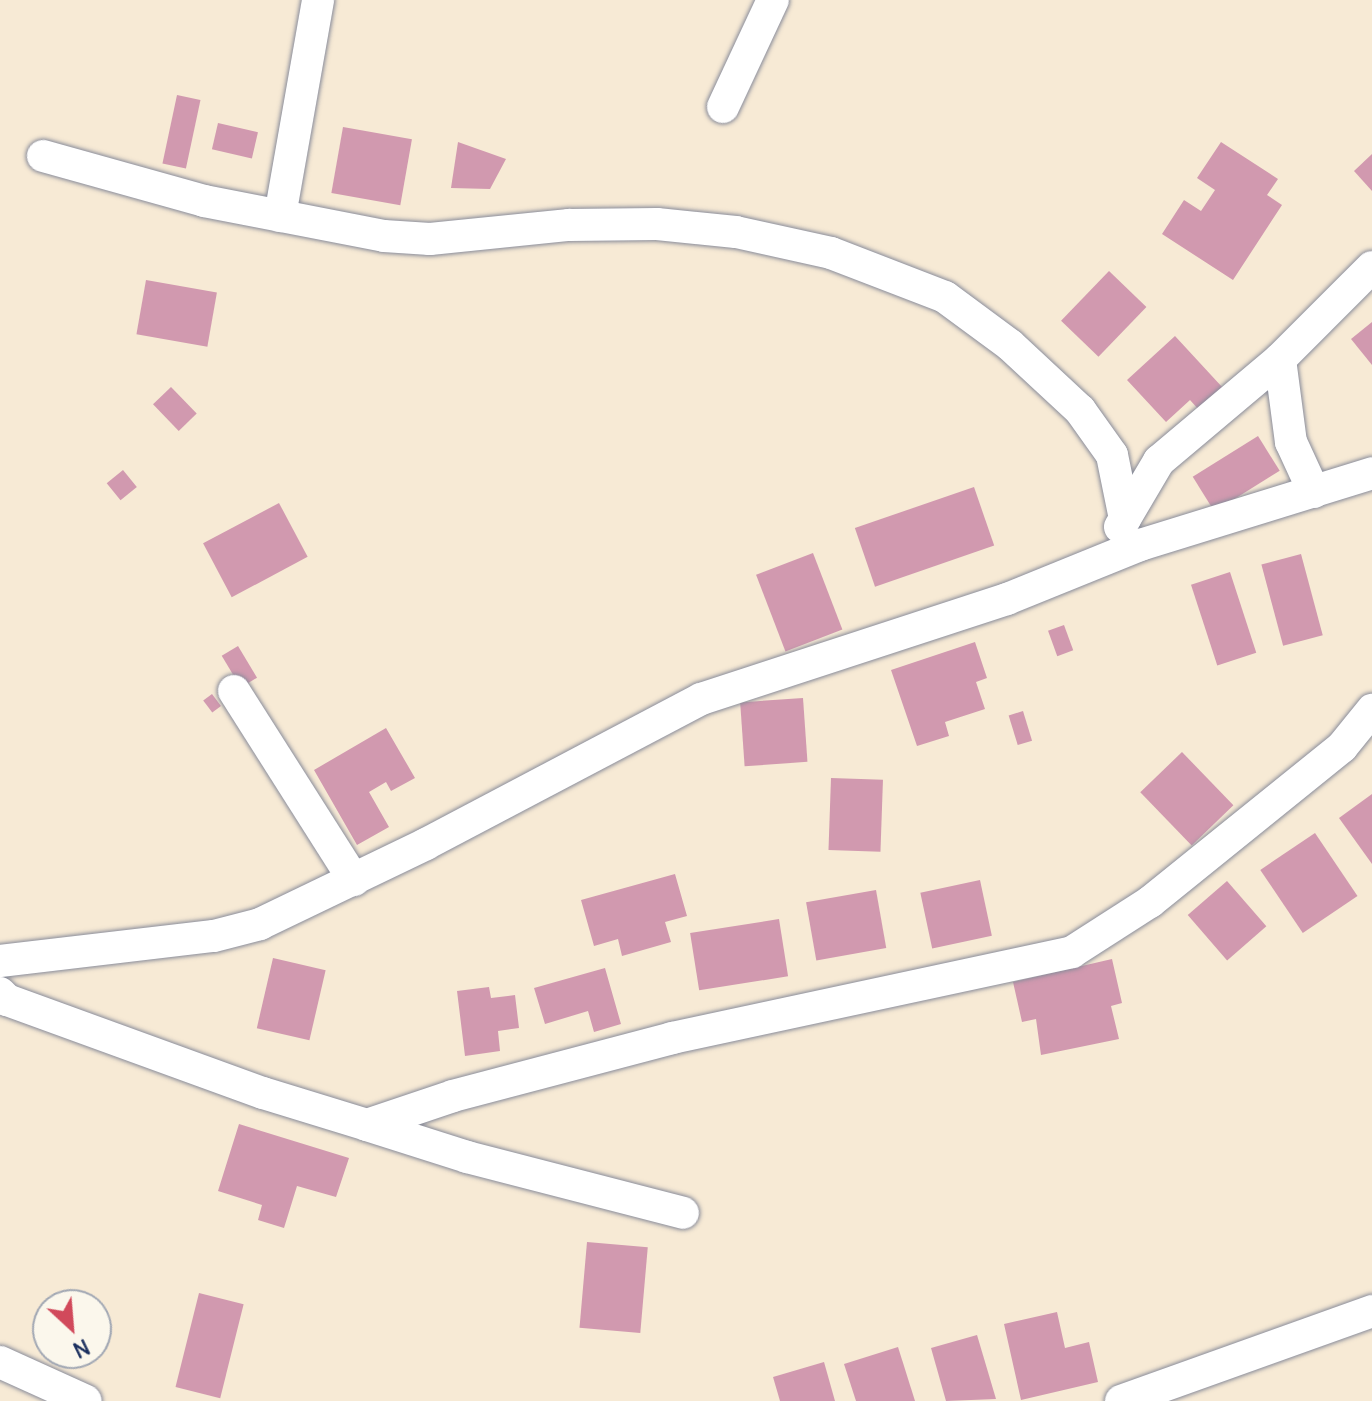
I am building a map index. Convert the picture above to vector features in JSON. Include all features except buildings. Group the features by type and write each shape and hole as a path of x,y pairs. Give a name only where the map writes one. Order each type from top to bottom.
{"street":[{"path":"280,216 318,0"},
{"path":"723,107 773,0"},
{"path":"43,156 204,201 430,239 569,225 657,224 736,232 831,253 945,297 1010,345 1080,410 1112,455 1125,519"},
{"path":"1101,559 1159,461 1280,359 1372,267"},
{"path":"1280,359 1291,442 1314,492"},
{"path":"0,961 214,936 260,924 354,880 701,699 1007,599 1101,559 1372,473"},
{"path":"234,691 354,880"},
{"path":"367,1125 453,1096 672,1038 1072,952 1150,902 1342,747 1372,710"},
{"path":"0,993 7,1000 263,1093 467,1157 683,1213"},
{"path":"1121,1401 1372,1311"},
{"path":"0,1362 86,1401"}]}
